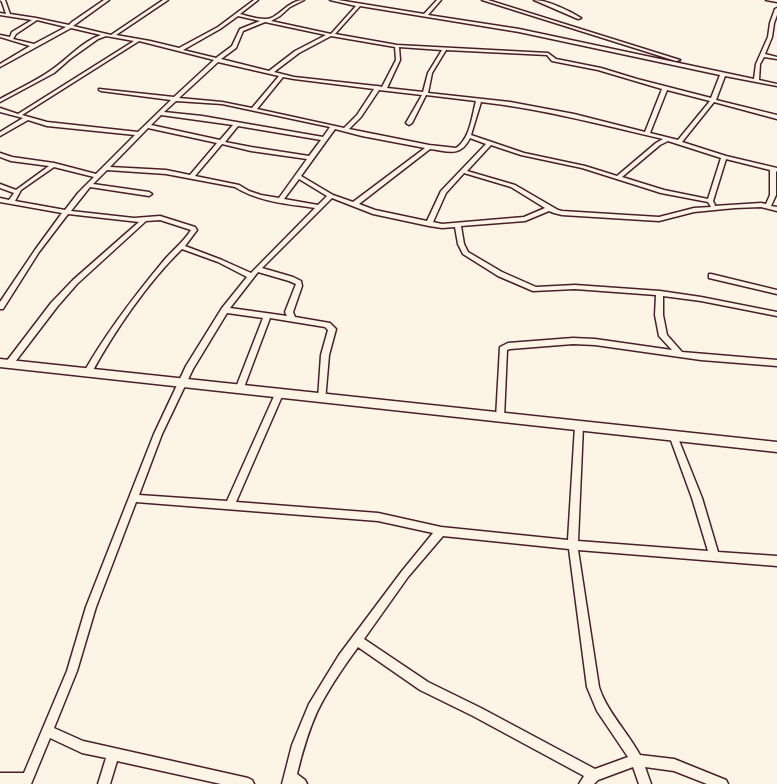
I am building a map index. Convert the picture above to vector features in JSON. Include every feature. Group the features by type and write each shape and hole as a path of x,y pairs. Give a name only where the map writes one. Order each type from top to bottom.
{"main road":[{"path":"3,365 88,372 239,390 777,447"}],"street":[{"path":"1,0 4,1 8,14"},
{"path":"0,66 70,27 73,23 107,0"},
{"path":"112,36 166,0"},
{"path":"181,49 239,15 256,0"},
{"path":"0,307 38,251 67,212 97,176 107,168 174,99 217,60 234,47 241,30 279,15 289,6 302,0"},
{"path":"332,0 546,36 777,85"},
{"path":"425,16 439,0"},
{"path":"484,0 656,52 709,71"},
{"path":"768,0 777,1"},
{"path":"536,2 579,18"},
{"path":"270,73 296,52 331,35 359,5"},
{"path":"525,13 530,9"},
{"path":"756,81 758,64 770,41 777,12"},
{"path":"0,14 36,19 94,33 181,49 217,60 282,76 479,100 560,113 647,133 724,157 775,169 773,195 768,206"},
{"path":"239,15 331,35 397,46 548,54 554,60 599,69 777,117"},
{"path":"11,39 14,33 36,19"},
{"path":"94,33 96,38"},
{"path":"0,101 52,72 96,38 106,35"},
{"path":"0,36 34,46"},
{"path":"19,115 138,40"},
{"path":"384,88 398,60 397,46"},
{"path":"408,123 425,94 430,73 445,48"},
{"path":"762,55 777,58"},
{"path":"679,142 713,100 723,74"},
{"path":"253,110 282,76"},
{"path":"346,129 362,112 378,87"},
{"path":"647,133 665,88"},
{"path":"101,90 174,99 215,102 428,147 459,150 469,136 479,100"},
{"path":"0,110 47,124 139,134"},
{"path":"160,113 325,139"},
{"path":"0,134 27,118"},
{"path":"191,177 236,124"},
{"path":"147,126 251,149 311,158"},
{"path":"280,200 333,127"},
{"path":"469,136 523,154 583,167 663,192 710,201"},
{"path":"618,178 658,144 668,139"},
{"path":"429,224 440,197 462,171 490,143"},
{"path":"354,205 409,163 413,157 428,147"},
{"path":"0,155 11,159 37,161 97,176"},
{"path":"714,208 710,201 724,157"},
{"path":"11,202 17,192 54,165"},
{"path":"107,168 160,171 237,186 255,196 319,207"},
{"path":"462,171 512,186 556,212 562,213 659,219 694,210 714,208 751,205 777,208"},
{"path":"298,176 331,196 373,212 429,224 446,226 525,219 550,208"},
{"path":"89,185 149,194"},
{"path":"0,186 17,192"},
{"path":"0,779 26,781 72,671 90,607 158,434 189,368 225,310 257,269 331,196"},
{"path":"0,200 67,212 144,220 154,218 165,219 193,228 193,232 140,293 107,338 88,372"},
{"path":"3,365 75,282 144,220"},
{"path":"458,224 461,244 465,253 500,274 531,288 540,290 575,287 660,293 701,299 777,314"},
{"path":"180,246 220,261 252,276"},
{"path":"257,269 291,279 299,283 300,286 289,312 292,319"},
{"path":"711,276 777,292"},
{"path":"660,293 659,315 663,336 680,354"},
{"path":"225,310 327,325 332,329 324,355 322,399"},
{"path":"239,390 267,316"},
{"path":"500,418 503,349 505,347 573,342 595,342 701,357 777,363"},
{"path":"230,506 279,394"},
{"path":"579,426 573,545 593,687 600,705 620,732 636,760 645,784"},
{"path":"673,435 697,498 714,556"},
{"path":"133,498 378,517 441,531 573,545 777,561"},
{"path":"293,782 298,745 313,708 343,659 405,574 441,531"},
{"path":"357,640 424,686 477,712 594,775"},
{"path":"47,731 82,747 248,784"},
{"path":"104,784 113,754"},
{"path":"584,784 594,775 636,760 674,764 722,784"}]}
